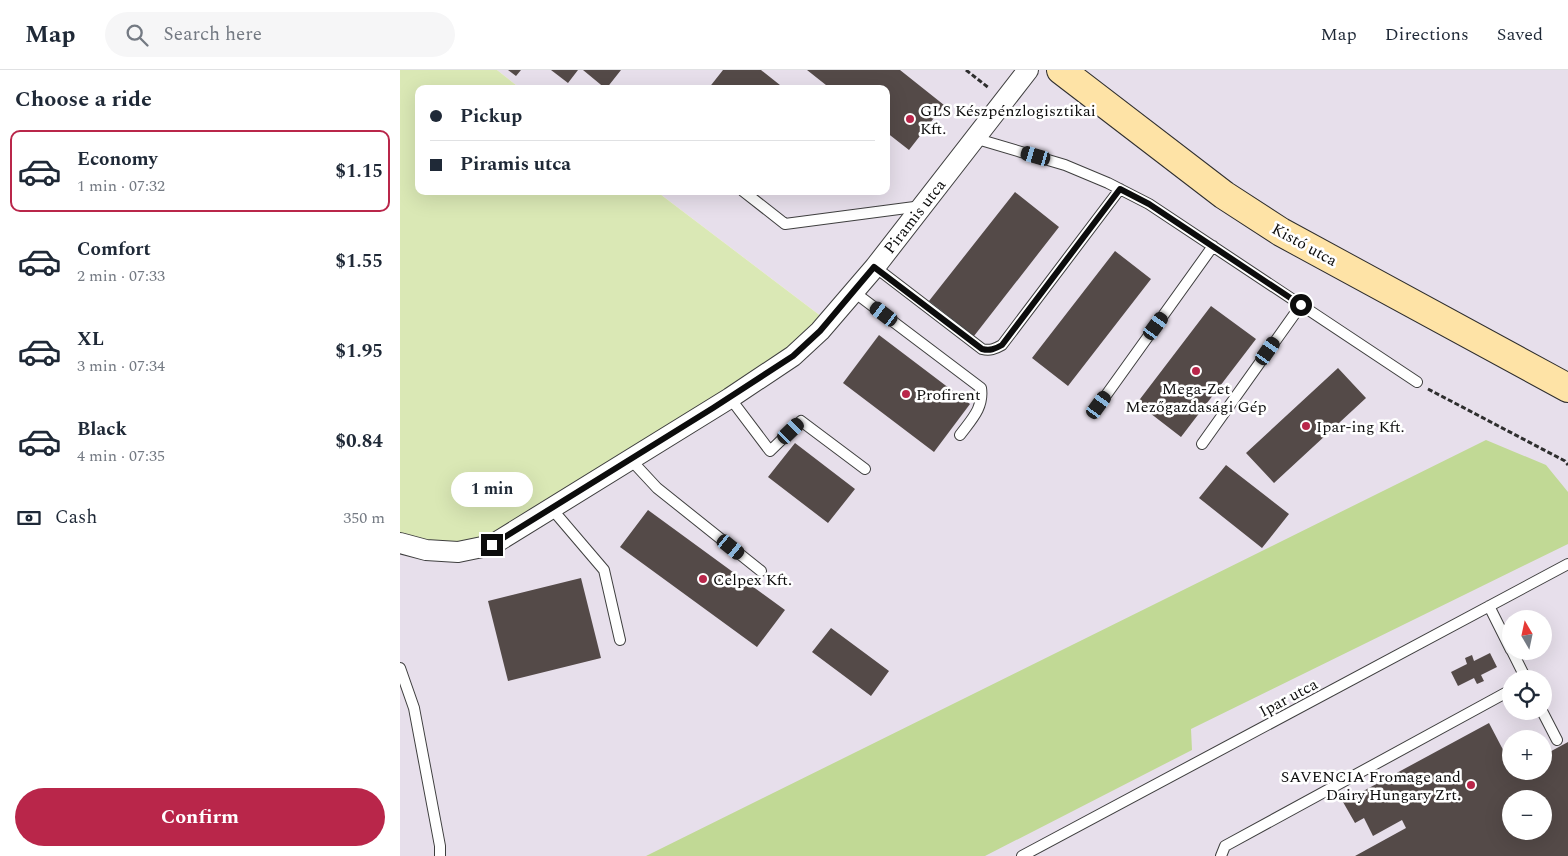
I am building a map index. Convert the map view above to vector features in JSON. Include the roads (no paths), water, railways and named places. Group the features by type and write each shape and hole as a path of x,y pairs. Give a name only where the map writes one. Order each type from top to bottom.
{"street":[{"name":"Piramis utca","path":"400,543 426,550 458,552 492,545 730,398 793,356 820,331 854,292 1028,70"},
{"name":"Kistó utca","path":"1061,70 1224,195 1281,232 1568,388"}],"lane":[{"path":"974,138 1065,165 1149,204 1417,382"},
{"path":"874,267 982,349 989,351 996,349 1002,345 1120,189"},
{"path":"748,195 785,224 923,206"},
{"path":"1099,405 1213,246"},
{"path":"854,292 981,388 982,399 977,411 960,435"},
{"path":"1202,444 1301,305"},
{"path":"730,398 770,451 801,421 865,469"},
{"path":"631,460 657,488 761,571"},
{"path":"552,509 604,570 620,640"},
{"name":"Ipar utca","path":"1022,856 1037,852 1568,564"},
{"path":"1489,606 1502,631"},
{"path":"400,668 414,708 440,846 440,856"},
{"path":"1221,856 1225,846 1502,695"},
{"path":"1547,720 1557,740"}],"place":[{"name":"GLS Készpénzlogisztikai Kft.","path":"910,119"},
{"name":"Mega-Zet Mezőgazdasági Gép","path":"1196,371"},
{"name":"Profirent","path":"906,394"},
{"name":"Ipar-ing Kft.","path":"1306,426"},
{"name":"Celpex Kft.","path":"703,579"},
{"name":"SAVENCIA Fromage and Dairy Hungary Zrt.","path":"1471,785"}]}
